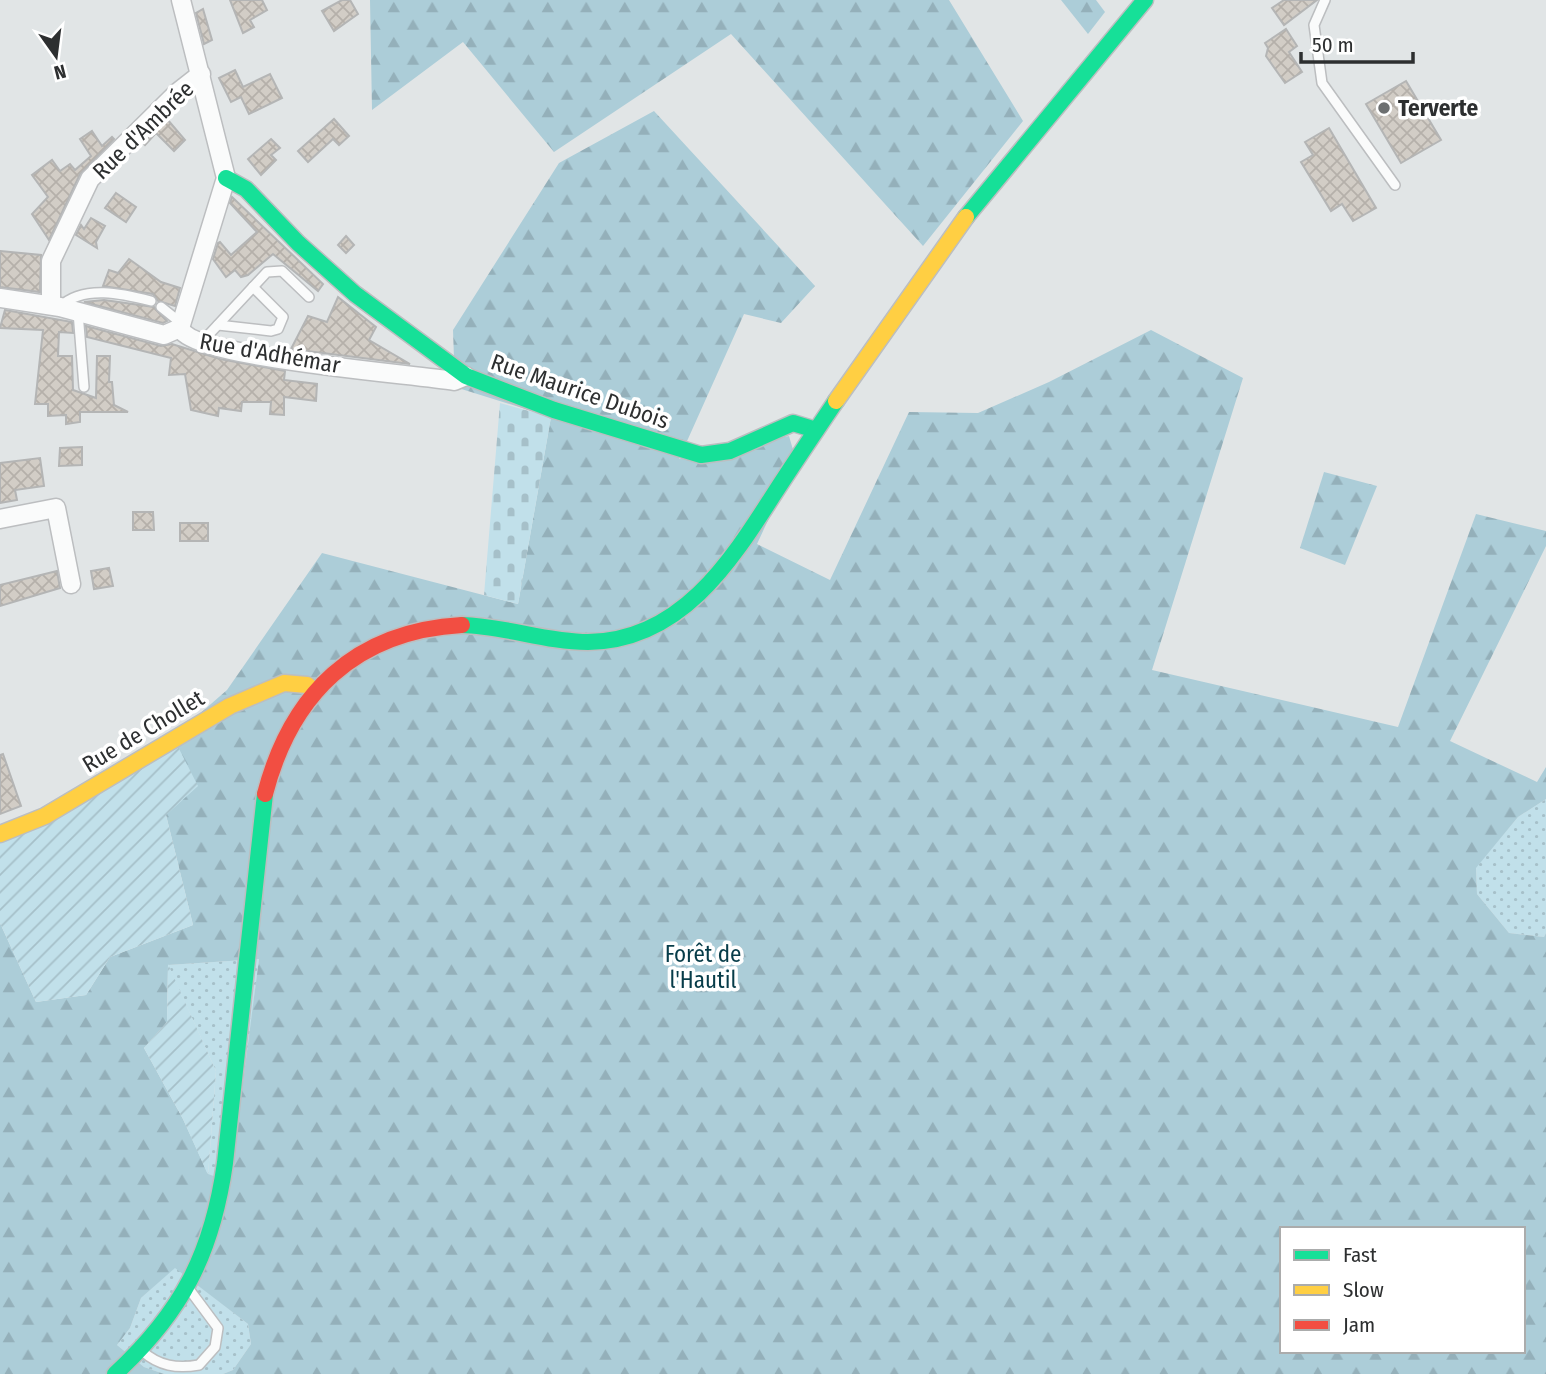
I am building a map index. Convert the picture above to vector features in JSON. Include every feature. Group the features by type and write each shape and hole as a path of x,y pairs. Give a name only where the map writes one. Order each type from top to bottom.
{"main road":[{"path":"115,1374 147,1355 202,1260 221,1189 262,804 273,758 289,723 313,690 334,671 367,651 430,631 461,625 592,644 622,639 666,621 701,593 729,560 927,268 1006,165 1145,0"},
{"name":"Rue Maurice Dubois","path":"226,178 246,189 298,243 355,294 466,376 564,414 701,455 730,451 793,424 816,430"},
{"name":"Rue de Chollet","path":"0,834 45,816 230,706 284,683 307,685 313,690"}],"street":[{"path":"181,0 226,178 181,326"},
{"name":"Rue d'Ambrée","path":"63,308 51,261 90,179 178,92 201,75"},
{"name":"Rue d'Adhémar","path":"0,299 63,308 164,335 181,326 185,337 200,344 288,361 454,381 466,376"},
{"path":"0,520 56,508 71,583"}],"lane":[{"path":"1325,0 1314,24 1322,83 1395,185"},
{"path":"200,344 267,272 282,271 309,297"},
{"path":"218,325 271,331 278,329 283,317 253,287"},
{"path":"84,387 63,308 79,294 97,293 152,301"},
{"path":"161,307 181,326"},
{"path":"147,1355 183,1368 199,1365 215,1346 218,1328 188,1287"}],"green space":[{"path":"370,0 949,0 1023,121 923,246 731,34 554,152 463,42 372,110"},
{"path":"1061,0 1096,0 1105,12 1088,34"},
{"name":"Forêt de l'Hautil","path":"654,111 815,286 781,323 744,314 679,459 789,436 796,460 757,544 830,580 909,412 978,413 1049,382 1151,330 1243,378 1152,670 1398,727 1476,514 1546,531 1546,546 1450,741 1537,782 1546,767 1546,799 1518,817 1476,868 1477,894 1509,933 1544,937 1546,933 1546,1374 223,1374 233,1370 251,1344 248,1324 175,1268 141,1298 130,1328 117,1345 144,1367 164,1374 0,1374 0,923 36,1002 86,995 110,957 193,925 166,815 173,737 227,690 322,553 518,604 551,417 455,387 453,330 559,163","holes":["259,959 230,1182 208,1174 183,1119 144,1048 167,1022 168,965"]},
{"path":"500,403 551,417 518,604 484,595"},
{"path":"1324,472 1377,486 1345,565 1300,548"},
{"path":"173,737 198,786 166,815 193,925 110,957 86,995 36,1002 0,923 0,839"},
{"path":"1546,799 1546,933 1544,937 1509,933 1477,894 1476,867 1518,817"},
{"path":"259,959 231,1183 208,1175 216,1071 168,965"},
{"path":"168,964 216,1071 208,1175 183,1119 144,1048 167,1022"},
{"path":"175,1267 248,1324 251,1344 233,1370 223,1374 164,1374 144,1367 117,1345 130,1328 141,1298"}],"building":[{"path":"230,0 262,0 267,10 250,20 254,27 243,33"},
{"path":"342,0 350,0 358,14 334,31 322,11"},
{"path":"1284,0 1317,0 1284,25 1272,8"},
{"path":"203,9 212,40 204,44 196,13"},
{"path":"1286,29 1297,46 1289,52 1302,72 1285,83 1266,56 1268,48 1265,43"},
{"path":"235,70 243,87 270,74 282,98 249,114 241,97 231,102 219,78"},
{"path":"1406,81 1441,140 1401,163 1366,104"},
{"path":"167,119 185,140 174,151 156,133 145,145 143,143"},
{"path":"334,119 349,136 339,145 333,139 308,162 298,151"},
{"path":"1329,128 1376,208 1353,221 1342,204 1331,211 1301,162 1313,155 1305,142"},
{"path":"92,131 102,146 112,137 114,139 80,174 49,240 32,214 48,197 32,175 52,160 60,171 70,164 75,170 91,156 80,139"},
{"path":"271,139 280,148 271,155 276,160 261,175 248,159"},
{"path":"116,193 136,207 126,222 105,208"},
{"path":"232,197 323,284 318,291 273,254 248,275 241,277 235,270 226,277 213,259 218,243 231,255 257,232 230,203"},
{"path":"91,218 105,226 96,242 97,248 76,235 81,225 84,229"},
{"path":"346,236 354,245 346,253 338,245"},
{"path":"0,251 41,255 40,292 0,287"},
{"path":"129,259 161,282 180,288 175,306 158,301 153,294 103,286 109,270 118,273"},
{"path":"338,297 376,327 369,340 410,364 291,349 308,316 327,322"},
{"path":"104,300 154,307 167,321 163,323 84,302"},
{"path":"5,310 72,322 73,333 59,332 58,356 72,356 73,390 96,398 97,356 110,356 109,382 112,382 114,405 128,412 80,412 80,422 66,424 66,415 48,416 48,404 35,404 43,330 0,328"},
{"path":"86,326 161,346 172,344 220,359 285,371 284,380 317,384 316,401 284,397 284,415 270,414 271,402 242,402 241,411 219,408 218,416 191,410 185,374 169,375 171,358 87,337"},
{"path":"82,447 82,465 59,466 60,448"},
{"path":"40,458 44,486 15,490 17,500 0,503 0,463"},
{"path":"133,512 153,512 154,530 133,530"},
{"path":"180,523 208,523 208,541 180,541"},
{"path":"109,568 113,586 94,589 91,571"},
{"path":"57,571 60,588 0,606 0,585"},
{"path":"3,754 21,806 0,814 0,755"}],"traffic: fast":[{"path":"966,217 1145,0"},
{"path":"226,178 246,189 298,243 355,294 466,376 554,410 701,455 730,451 793,423 816,430"},
{"path":"462,625 588,642 621,638 650,628 676,613 699,594 739,546 836,401"},
{"path":"115,1374 159,1328 176,1304 190,1279 212,1226 225,1163 265,794"}],"traffic: slow":[{"path":"836,401 966,217"},
{"path":"0,834 45,816 230,706 284,683 307,685 313,690"}],"traffic: jam":[{"path":"265,794 277,758 292,726 311,698 333,674 360,655 390,640 424,630 462,625"}],"place":[{"name":"Terverte","path":"1384,108"}]}
